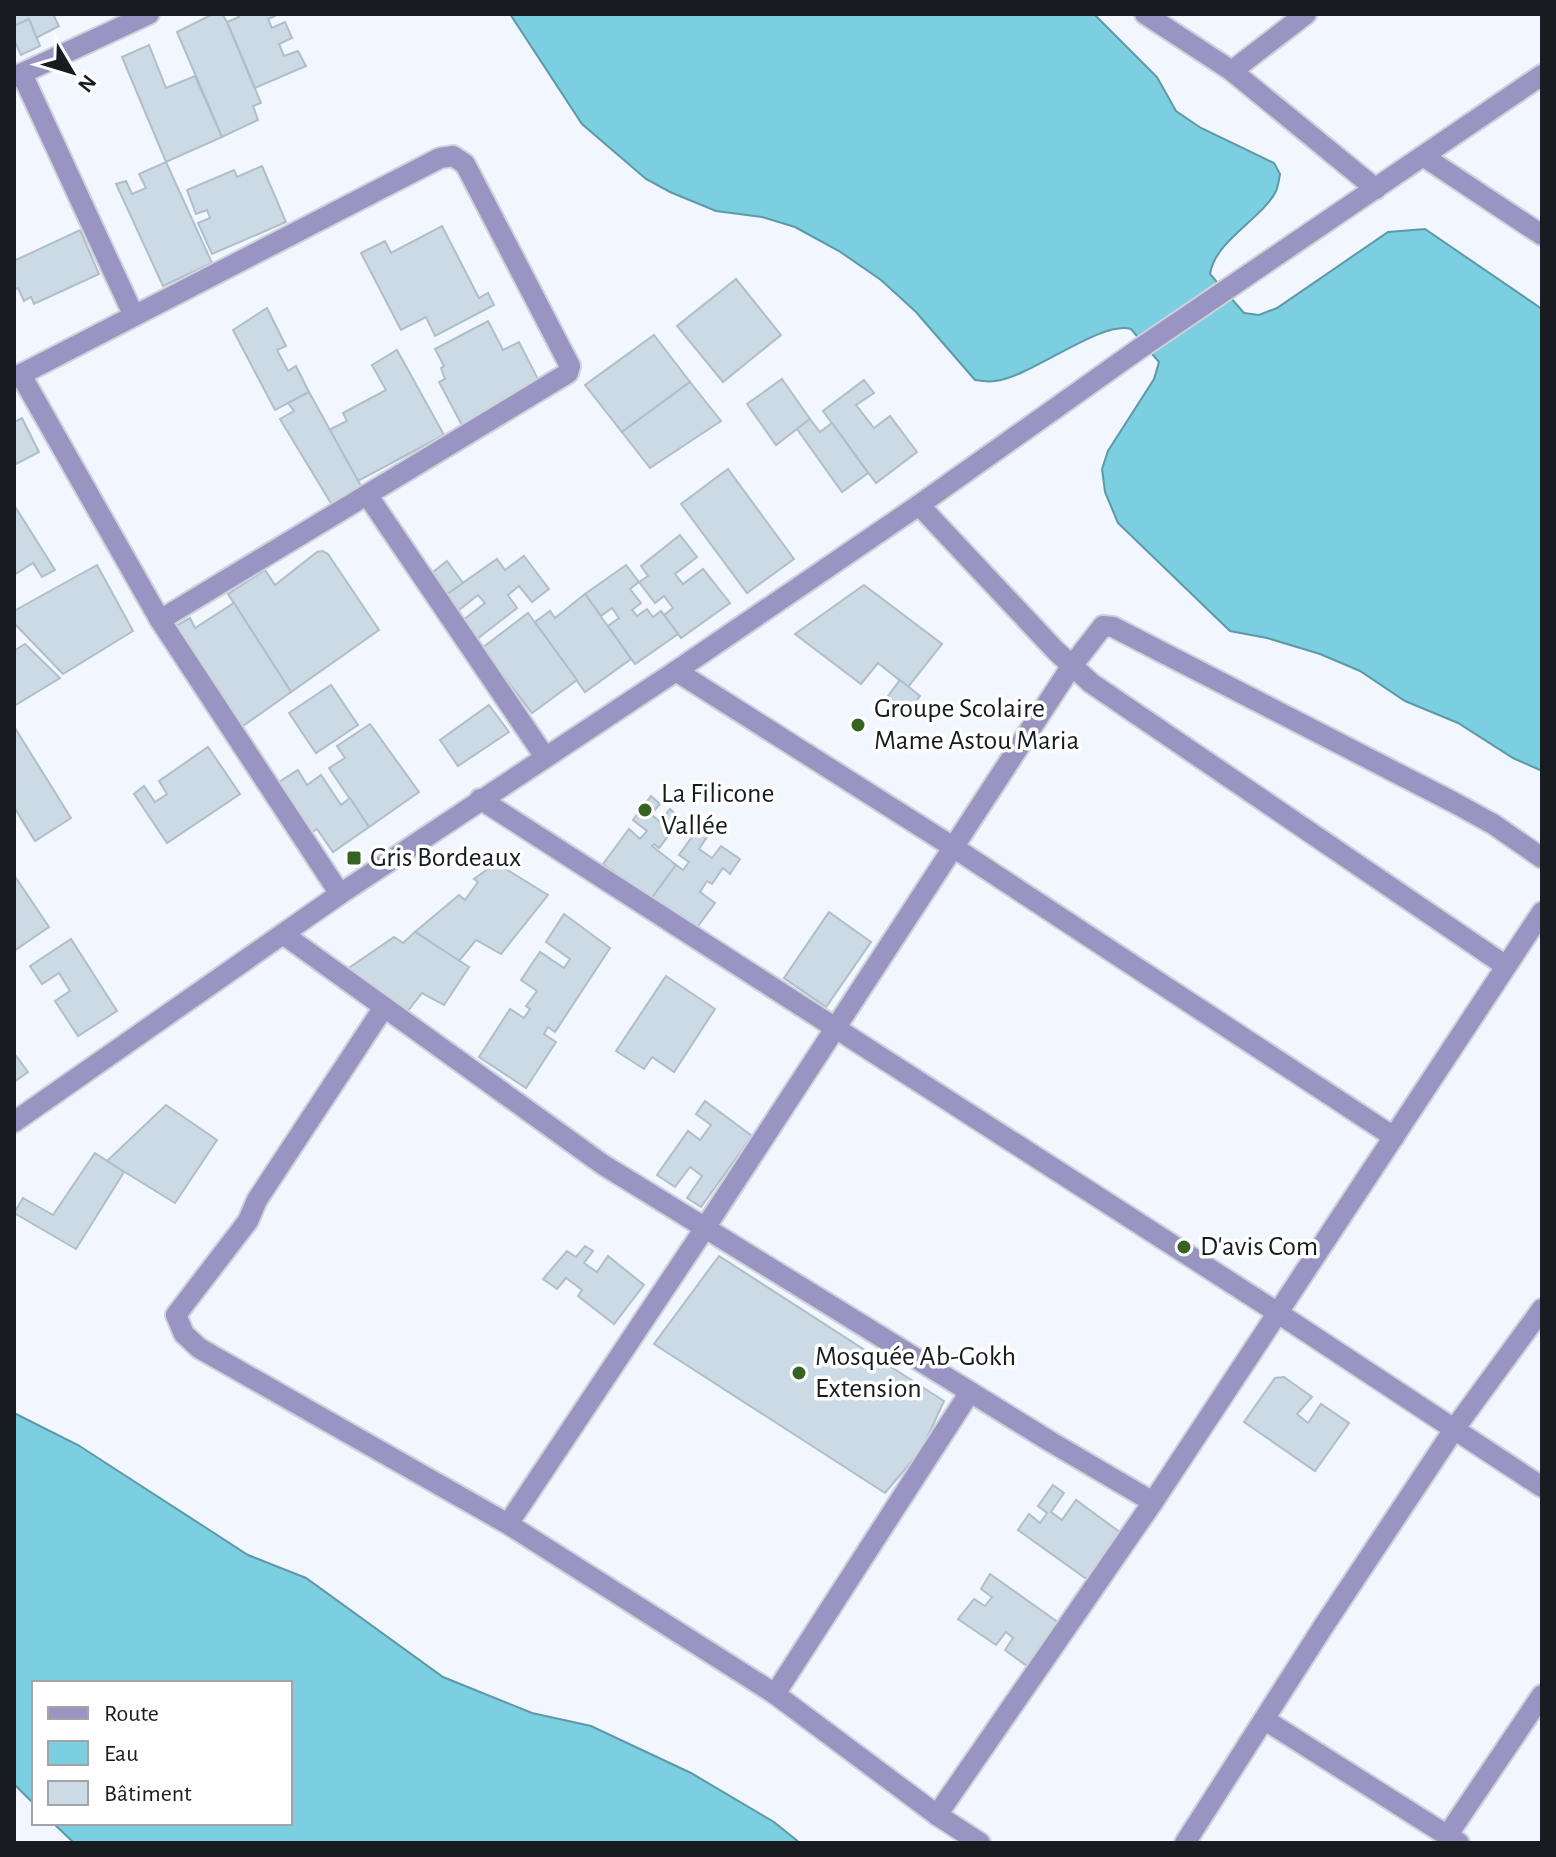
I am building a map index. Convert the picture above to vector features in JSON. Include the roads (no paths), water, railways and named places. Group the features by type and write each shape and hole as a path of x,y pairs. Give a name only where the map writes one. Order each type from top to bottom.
{"street":[{"path":"134,316 18,75 149,14"},
{"path":"1145,14 1232,71 1376,189"},
{"path":"1232,71 1306,14"},
{"path":"14,1122 340,894 676,671 919,505 1139,349 1542,75"},
{"path":"160,620 368,496 569,370 570,366 462,160 453,156 440,158 17,376 160,620 340,894"},
{"path":"1423,156 1542,235"},
{"path":"368,496 545,757"},
{"path":"919,505 1071,667 1117,703 1506,966"},
{"path":"508,1524 1071,667 1103,626 1113,627 1453,802 1493,824 1542,858"},
{"path":"676,671 953,847 1394,1137"},
{"path":"480,799 1278,1313 1542,1487"},
{"path":"937,1815 1153,1502 1542,912"},
{"path":"283,934 602,1164 1153,1502"},
{"path":"384,1007 257,1200 248,1221 176,1315 178,1324 199,1348 508,1524 775,1694 937,1815 980,1843"},
{"path":"1185,1843 1455,1428 1542,1309"},
{"path":"775,1694 970,1392"},
{"path":"1265,1720 1453,1839 1542,1695"}],"water":[{"path":"510,14 1094,14 1157,77 1176,111 1201,128 1274,163 1280,174 1276,191 1268,203 1220,251 1210,274 1244,313 1259,315 1277,308 1388,232 1425,229 1542,309 1542,771 1513,758 1458,723 1405,701 1360,671 1320,654 1230,631 1118,523 1105,492 1102,469 1108,451 1154,379 1159,362 1131,329 1118,328 1084,340 1010,377 993,381 975,380 916,312 881,280 839,251 795,227 762,217 716,211 646,179 582,124"},
{"path":"14,1413 78,1445 248,1555 306,1578 443,1677 532,1713 591,1726 691,1773 774,1822 800,1843 74,1843 55,1825 292,1825 292,1681 32,1681 32,1802 14,1784"}],"place":[{"name":"Groupe Scolaire Mame Astou Maria","path":"858,725"},
{"name":"La Filicone Vallée","path":"645,810"},
{"name":"Gris Bordeaux","path":"354,858"},
{"name":"D'avis Com","path":"1184,1247"},
{"name":"Mosquée Ab-Gokh Extension","path":"799,1373"}]}
